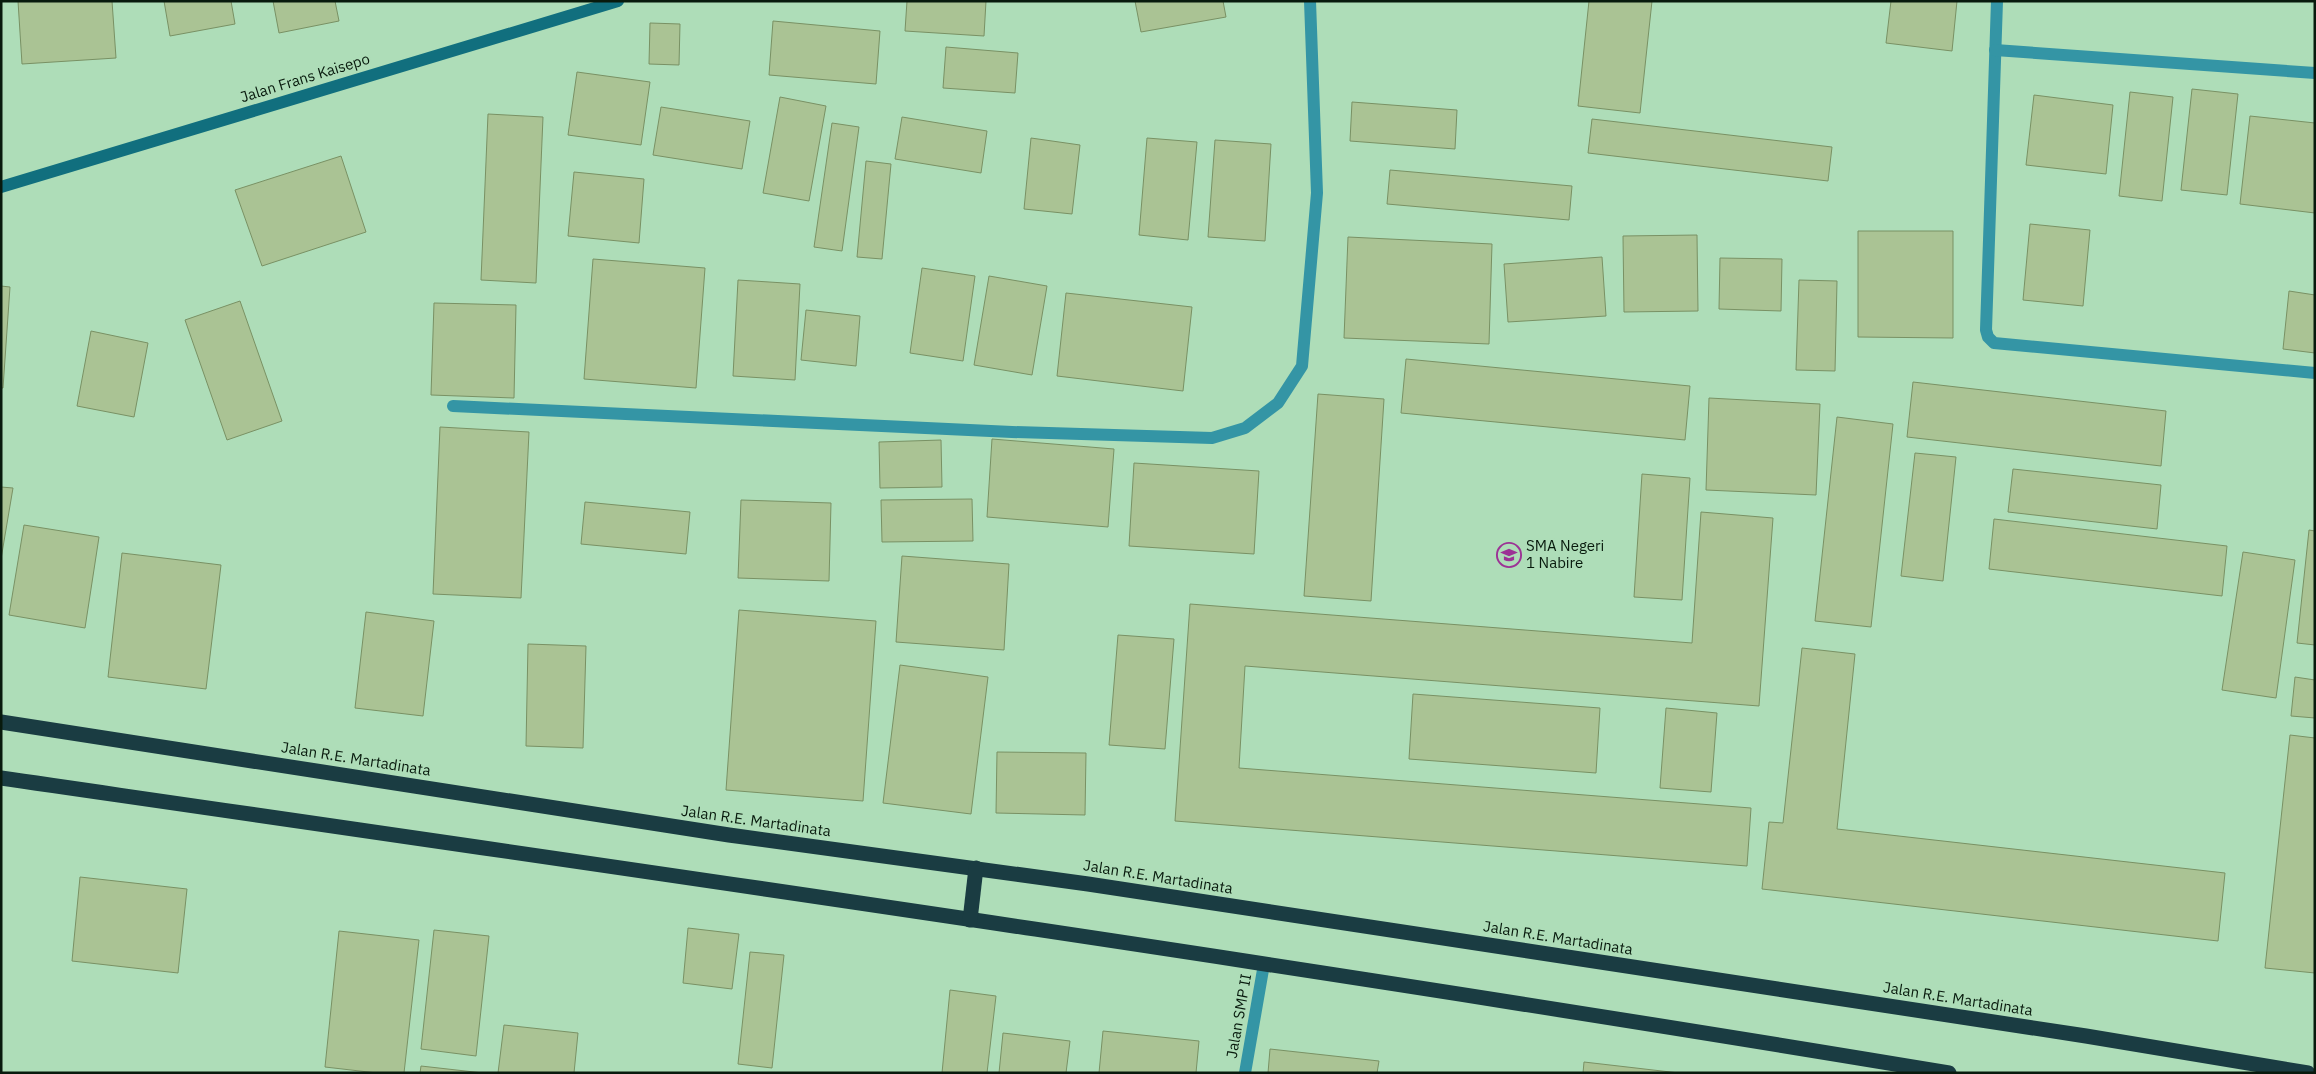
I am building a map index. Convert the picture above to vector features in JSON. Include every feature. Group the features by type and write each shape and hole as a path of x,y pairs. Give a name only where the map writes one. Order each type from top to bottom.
{"highway":[{"name":"Jalan R.E. Martadinata","path":"1,722 729,835 1088,884 2066,1033 2308,1073"},
{"path":"1,778 1264,964 1672,1027 1949,1073"},
{"path":"970,920 976,868"}],"street":[{"name":"Jalan Frans Kaisepo","path":"1,187 618,1"},
{"path":"453,406 1012,432 1212,438 1245,428 1278,403 1302,366 1317,193 1310,1"},
{"path":"1997,1 1986,330 1988,337 1994,343 2315,373"},
{"path":"1994,50 2315,73"},
{"name":"Jalan SMP II","path":"1245,1073 1264,964"}],"building":[{"path":"18,1 112,1 116,58 22,64"},
{"path":"164,1 231,1 235,24 170,36"},
{"path":"273,1 335,1 339,21 279,33"},
{"path":"907,1 986,1 984,36 905,31"},
{"path":"1135,1 1223,1 1226,17 1141,32"},
{"path":"1589,1 1652,1 1640,113 1578,106"},
{"path":"1891,1 1957,1 1952,51 1886,43"},
{"path":"773,21 880,31 876,84 769,75"},
{"path":"650,23 680,24 679,65 649,64"},
{"path":"946,47 1018,53 1015,93 943,88"},
{"path":"577,72 650,82 641,145 568,135"},
{"path":"2192,89 2238,94 2227,195 2181,190"},
{"path":"2130,92 2173,97 2162,201 2119,196"},
{"path":"2034,95 2113,105 2106,174 2026,165"},
{"path":"780,97 826,106 809,201 763,193"},
{"path":"1352,102 1457,110 1455,149 1350,141"},
{"path":"661,107 750,121 742,169 653,155"},
{"path":"488,114 543,117 536,283 481,280"},
{"path":"2250,116 2315,123 2315,213 2240,204"},
{"path":"902,117 987,131 981,173 895,159"},
{"path":"1592,119 1832,147 1828,181 1588,153"},
{"path":"832,123 859,127 842,251 814,247"},
{"path":"1031,138 1080,145 1072,214 1024,209"},
{"path":"1147,138 1197,142 1188,240 1139,235"},
{"path":"1215,140 1271,144 1265,241 1208,237"},
{"path":"341,156 366,232 262,266 235,190"},
{"path":"866,161 891,164 882,259 857,257"},
{"path":"1390,170 1572,186 1569,220 1387,204"},
{"path":"574,172 644,179 639,243 568,236"},
{"path":"2030,224 2090,230 2083,306 2023,300"},
{"path":"1858,231 1953,231 1953,338 1858,337"},
{"path":"1697,235 1698,311 1624,312 1623,236"},
{"path":"1348,237 1492,244 1489,344 1344,338"},
{"path":"1602,257 1606,316 1508,322 1504,264"},
{"path":"1720,258 1782,259 1781,311 1719,309"},
{"path":"593,259 705,268 696,388 584,379"},
{"path":"922,268 975,276 963,361 910,353"},
{"path":"989,276 1047,286 1032,375 974,365"},
{"path":"738,280 800,284 795,380 733,376"},
{"path":"1799,280 1837,281 1835,371 1796,370"},
{"path":"1,286 10,287 3,388 1,388"},
{"path":"2289,291 2315,295 2315,353 2283,349"},
{"path":"1066,293 1192,307 1183,391 1057,376"},
{"path":"240,301 282,421 227,440 185,320"},
{"path":"434,303 516,305 514,398 431,395"},
{"path":"806,310 860,316 856,366 801,360"},
{"path":"91,331 148,343 134,417 77,406"},
{"path":"1406,359 1690,386 1685,440 1401,413"},
{"path":"1913,382 2166,411 2161,466 1907,437"},
{"path":"1318,394 1384,399 1371,601 1304,596"},
{"path":"1709,398 1820,404 1816,495 1706,490"},
{"path":"1837,417 1893,424 1871,627 1815,621"},
{"path":"440,427 529,432 521,598 433,594"},
{"path":"992,439 1114,449 1108,527 987,517"},
{"path":"941,440 942,487 880,488 879,442"},
{"path":"1915,453 1956,457 1943,581 1901,576"},
{"path":"1134,463 1259,471 1254,554 1129,546"},
{"path":"2013,469 2161,485 2157,529 2008,512"},
{"path":"1642,474 1690,478 1682,600 1634,597"},
{"path":"1,487 13,488 1,559"},
{"path":"972,499 973,541 882,542 881,500"},
{"path":"741,500 831,503 829,581 738,578"},
{"path":"585,502 690,512 686,554 581,544"},
{"path":"1701,512 1773,518 1759,706 1245,666 1239,768 1751,808 1747,866 1175,821 1190,604 1692,643"},
{"path":"1994,519 2227,546 2222,596 1989,569"},
{"path":"24,525 99,537 85,628 9,615"},
{"path":"2309,530 2315,531 2315,645 2297,643"},
{"path":"2243,552 2295,560 2276,698 2222,690"},
{"path":"122,553 221,565 206,689 108,677"},
{"path":"902,556 1009,564 1004,650 896,642"},
{"path":"739,610 876,621 863,801 726,790"},
{"path":"366,612 434,621 423,716 355,708"},
{"path":"1118,635 1174,639 1165,749 1109,745"},
{"path":"528,644 586,646 583,748 526,746"},
{"path":"1802,648 1855,654 1837,829 2225,873 2218,941 1762,889 1769,822 1783,823"},
{"path":"900,665 988,677 971,814 883,803"},
{"path":"2295,677 2315,680 2315,718 2291,716"},
{"path":"1413,694 1600,708 1596,773 1409,759"},
{"path":"1666,708 1717,713 1711,792 1660,788"},
{"path":"2290,735 2315,738 2315,973 2265,968"},
{"path":"997,752 1086,753 1085,815 996,813"},
{"path":"80,877 187,889 178,973 72,961"},
{"path":"688,928 739,934 732,989 683,983"},
{"path":"434,930 489,936 476,1056 421,1049"},
{"path":"339,931 419,940 404,1073 377,1073 325,1067"},
{"path":"750,952 784,955 772,1068 738,1064"},
{"path":"950,990 996,996 987,1073 942,1073"},
{"path":"504,1025 578,1033 574,1073 498,1073"},
{"path":"1103,1031 1199,1041 1196,1073 1099,1073"},
{"path":"1003,1033 1070,1041 1066,1073 999,1073"},
{"path":"1270,1049 1379,1061 1377,1073 1268,1073"},
{"path":"1584,1062 1679,1073 1583,1073"},
{"path":"421,1066 483,1073 420,1073"}],"place":[{"name":"SMA Negeri 1 Nabire","path":"1509,555"}]}
